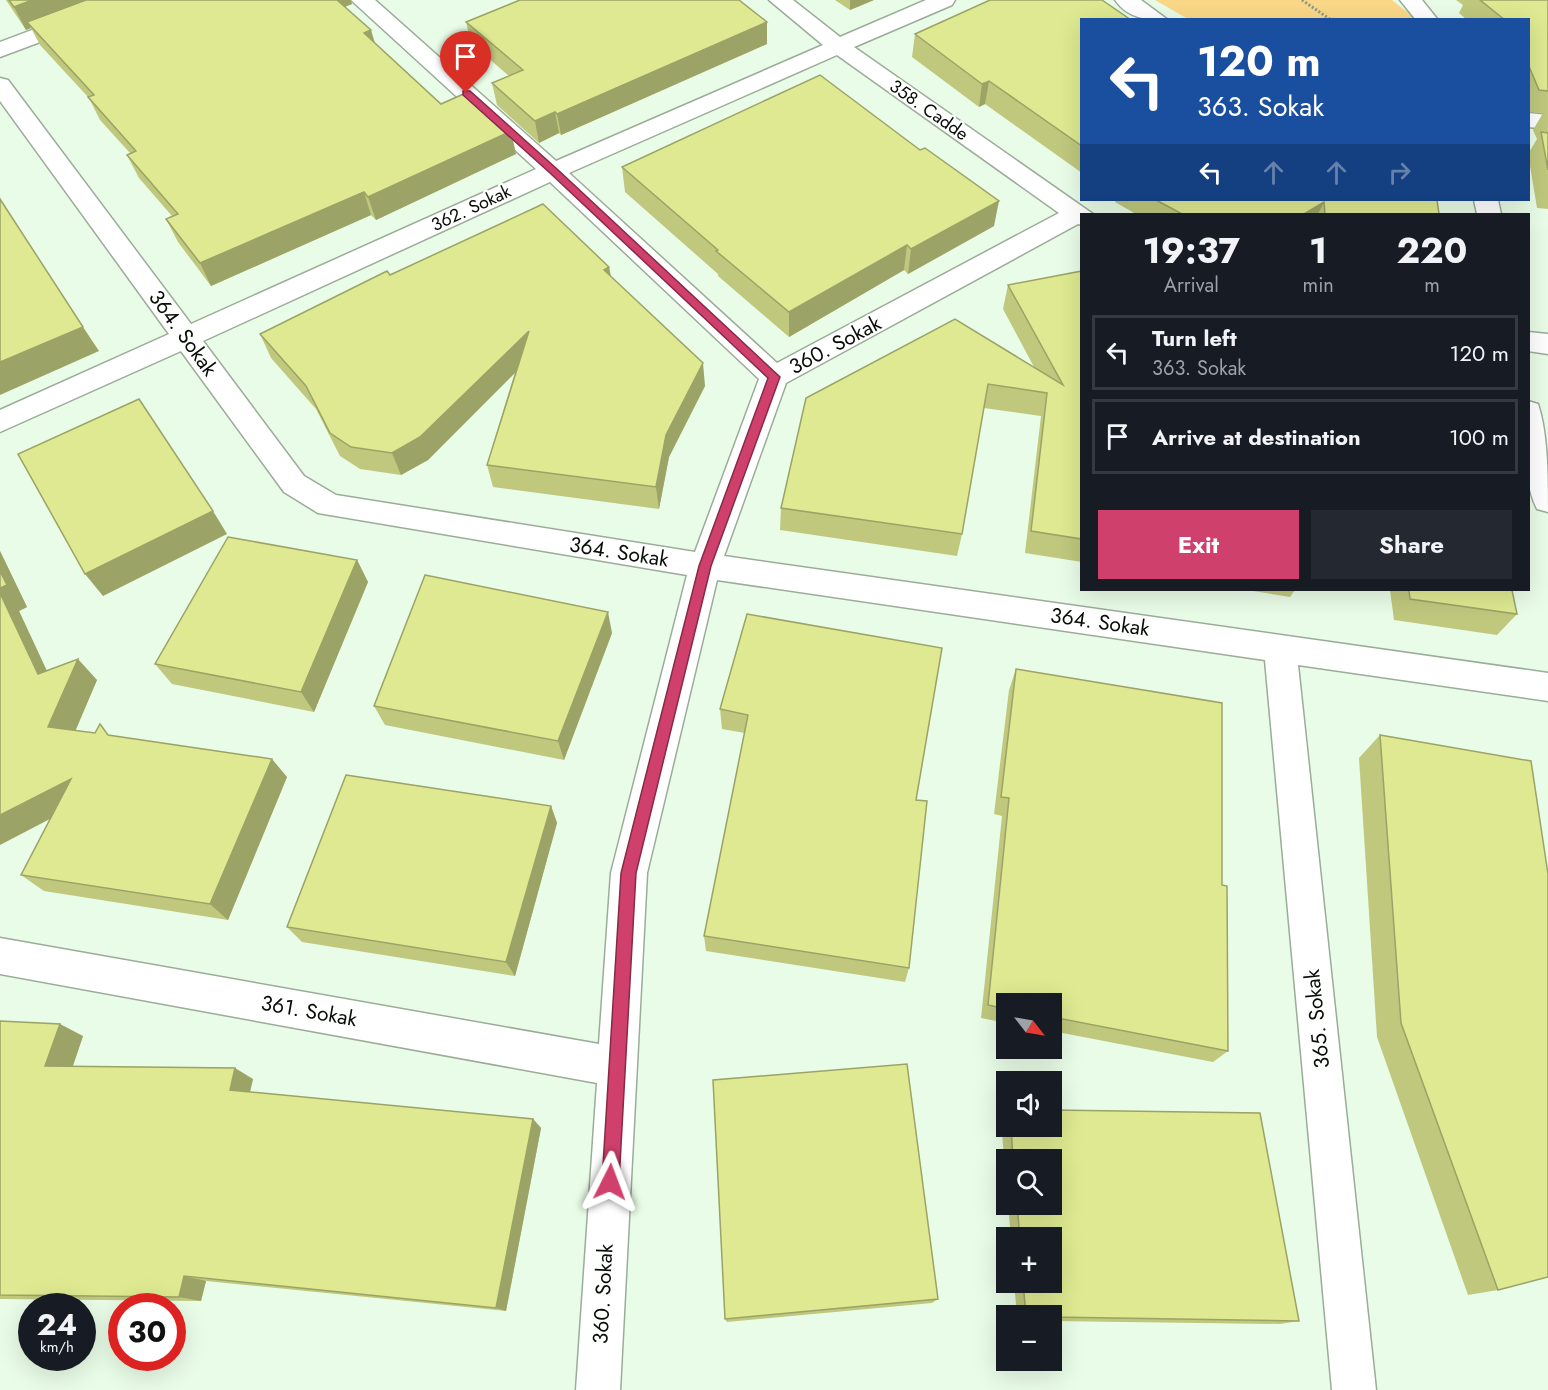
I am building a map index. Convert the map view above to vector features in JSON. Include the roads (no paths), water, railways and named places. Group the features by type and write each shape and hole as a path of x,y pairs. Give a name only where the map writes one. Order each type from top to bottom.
{"street":[{"path":"0,51 131,0"},
{"path":"362,0 553,171 774,377"},
{"name":"358. Cadde","path":"780,0 838,46 1079,215"},
{"name":"362. Sokak","path":"0,422 553,171 944,0"},
{"path":"1126,0 1155,18"},
{"path":"1411,0 1426,18"},
{"name":"364. Sokak","path":"0,85 294,484 329,505 705,566 1548,687"},
{"path":"1530,120 1548,123"},
{"name":"360. Sokak","path":"598,1390 629,873 705,566 774,377 1079,215"},
{"path":"1530,341 1548,344"},
{"path":"1530,420 1548,501"},
{"name":"365. Sokak","path":"1280,648 1354,1390"},
{"name":"361. Sokak","path":"0,956 617,1067"}]}
